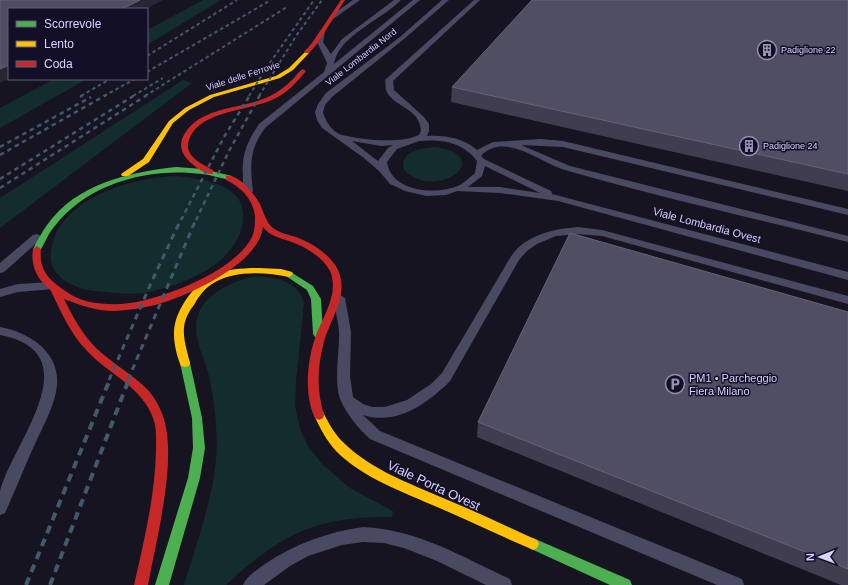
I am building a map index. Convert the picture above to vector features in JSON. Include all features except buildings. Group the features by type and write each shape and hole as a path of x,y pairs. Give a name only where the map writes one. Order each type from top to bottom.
{"street":[{"name":"Viale delle Ferrovie","path":"106,185 140,166 146,160 171,122 187,108 212,96 286,73 314,44 343,0"},
{"name":"Viale delle Ferrovie","path":"210,172 194,163 187,155 183,145 189,132 194,126 212,116 259,104 281,92 295,81 306,66 314,44"},
{"path":"141,585 161,462 163,436 158,414 149,399 84,340 52,289 38,273 35,257 40,239 54,219 77,200 106,185 134,174 162,170 177,169 210,172 230,178 248,191 258,208 262,220 269,230 307,245 320,253 330,262 338,282 338,291"},
{"path":"52,289 70,300 92,305 124,306 159,301 186,292 208,282 228,268 246,250 258,230 258,208"},
{"name":"Viale Porta Ovest","path":"208,282 233,273 251,270 280,271 294,275 310,288 316,299 319,341 315,388 317,412 326,429 342,448 361,463 384,477 625,585"},
{"path":"162,585 194,478 199,448 197,418 180,342 180,324 188,305 208,282"},
{"name":"Viale Porta Ovest","path":"319,341 338,291"}],"lane":[{"path":"330,18 357,0"},
{"path":"326,73 335,52 344,40 398,0"},
{"path":"248,191 246,158 254,137 262,126 271,117 416,0"},
{"name":"Viale Lombardia Nord","path":"384,171 372,159 326,128 319,116 318,110 323,100 402,38 446,0"},
{"path":"417,139 425,134 425,124 420,116 393,94 390,90 389,80 477,0"},
{"path":"322,32 320,42 328,55 331,64"},
{"name":"Viale Lombardia Nord","path":"339,136 382,143 407,142"},
{"path":"479,158 473,150 456,142 438,138 417,139 407,142 387,154 384,159 384,171 394,183 411,191 433,194 456,190 474,181 480,174 479,158 483,149 501,143 530,141 563,144 848,212"},
{"path":"501,143 522,148 553,164 567,168 848,239"},
{"name":"Viale Lombardia Ovest","path":"479,158 559,198"},
{"name":"Viale Lombardia Ovest","path":"456,190 500,190 559,198 848,276"},
{"path":"0,269 30,244 54,219"},
{"path":"346,399 362,410 380,413 404,408 430,393 446,377 521,250 540,238 563,231 578,230 602,233 848,300"},
{"path":"0,293 18,288 52,289"},
{"path":"338,291 345,331 343,383 346,399 361,424 375,435 736,585"},
{"path":"0,331 20,336 32,342 47,359 50,378 50,389 43,410 0,508"},
{"path":"251,585 270,568 288,557 324,542 362,535 403,539 504,585"}],"green space":[{"path":"203,0 221,0 148,44 148,29"},
{"path":"52,80 85,80 0,128 0,108"},
{"path":"183,80 192,83 0,228 0,198"},
{"path":"435,147 453,152 461,159 462,167 456,174 445,180 432,182 417,179 404,170 403,164 405,159 412,152 424,148"},
{"path":"176,176 210,182 231,191 238,198 242,208 243,220 241,231 230,250 215,265 199,275 172,286 136,294 85,289 65,281 55,271 51,257 53,242 61,226 72,212 87,201 122,185 159,177"},
{"path":"251,277 268,277 284,281 297,290 304,304 296,381 295,406 300,429 309,448 323,465 350,488 393,511 392,517 342,520 321,525 301,532 264,553 226,585 184,585 208,507 217,446 216,419 213,399 208,372 197,339 197,319 205,303 218,291"}],"railway":[{"path":"148,55 237,0"},
{"path":"148,71 271,0"},
{"path":"249,96 267,67 314,0"},
{"path":"259,96 296,36 322,0"},
{"path":"145,96 287,7"},
{"path":"133,96 163,78"},
{"path":"81,96 108,80"},
{"path":"104,96 133,80"},
{"path":"0,155 106,95"},
{"path":"0,179 135,95"},
{"path":"0,188 147,95"},
{"path":"181,220 224,137 250,95"},
{"path":"196,220 229,151 260,95"},
{"path":"0,147 91,97"},
{"path":"109,380 151,283 181,219"},
{"path":"128,380 196,219"},
{"path":"26,585 110,379"},
{"path":"50,585 129,379"}],"traffic: fast":[{"path":"37,249 50,226 69,206 93,191 119,179 147,172 176,170 203,171 229,178"},
{"path":"289,274 310,288 316,299 318,334"},
{"path":"162,585 194,478 199,448 197,418 185,363"},
{"path":"533,544 625,585"}],"traffic: slow":[{"path":"125,174 146,160 171,122 187,109 212,96 278,77 291,69 307,52"},
{"path":"185,363 179,338 180,323 191,301 208,282 225,274 236,272 259,270 289,274"},
{"path":"319,415 328,432 340,447 355,460 372,471 533,544"}],"traffic: jam":[{"path":"307,52 314,44 343,0"},
{"path":"210,172 190,159 185,150 184,144 192,128 211,116 257,104 278,95 303,71"},
{"path":"229,178 238,183 250,194 269,229 313,249 324,258 334,270 337,280 336,299 320,337 314,366 314,396 319,415"},
{"path":"37,249 36,258 42,275 47,282 66,297 89,305 113,307 139,305 190,289 212,277 235,261 247,250 256,237 259,226 258,208"},
{"path":"55,291 71,322 81,337 99,357 146,395 152,403 159,419 162,440 162,464 155,518 141,585"}],"place":[{"name":"Padiglione 22","path":"767,50"},
{"name":"Padiglione 24","path":"749,146"},
{"name":"PM1 • Parcheggio Fiera Milano","path":"675,384"}]}
